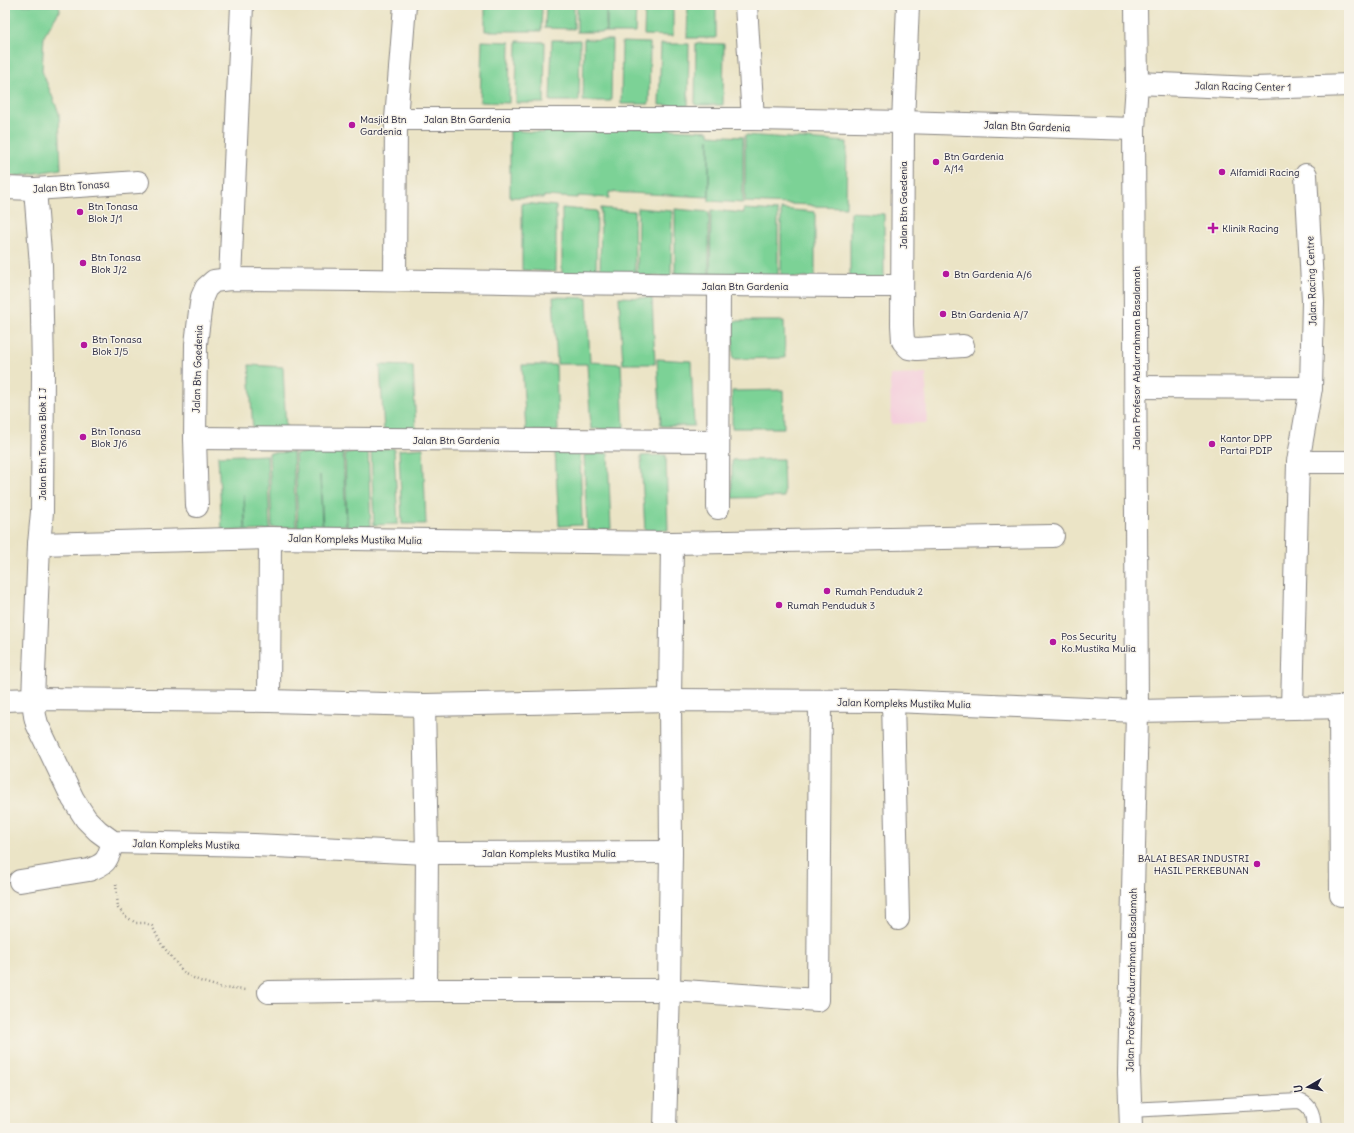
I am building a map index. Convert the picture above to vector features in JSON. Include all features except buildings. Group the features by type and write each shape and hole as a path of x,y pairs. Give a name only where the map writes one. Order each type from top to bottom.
{"street":[{"path":"222,280 235,140 242,5"},
{"path":"395,280 396,119 405,5"},
{"path":"746,5 753,120"},
{"name":"Jalan Btn Gaedenia","path":"908,5 903,122 903,341 909,348 917,349 963,346"},
{"name":"Jalan Profesor Abdurrahman Basalamah","path":"1130,1119 1129,1074 1137,711 1134,129 1137,83 1136,5"},
{"name":"Jalan Racing Center 1","path":"1137,83 1254,88 1349,85"},
{"name":"Jalan Btn Gardenia","path":"396,119 903,122 1134,129"},
{"name":"Jalan Racing Centre","path":"1292,708 1298,462 1311,388 1313,301 1306,175"},
{"name":"Jalan Btn Tonasa","path":"5,188 35,190 138,182"},
{"name":"Jalan Btn Tonasa Blok I J","path":"33,699 39,544 42,512 43,329 35,190"},
{"name":"Jalan Btn Gardenia","path":"222,280 395,280 719,286 902,286"},
{"name":"Jalan Btn Gaedenia","path":"197,506 195,438 196,344 202,297 206,288 222,280"},
{"path":"718,508 719,286"},
{"path":"1136,387 1311,388"},
{"name":"Jalan Btn Gardenia","path":"195,438 718,442"},
{"path":"1298,462 1349,462"},
{"name":"Jalan Kompleks Mustika Mulia","path":"39,544 270,538 672,543 1054,536"},
{"path":"269,701 270,538"},
{"path":"665,1128 669,990 672,543"},
{"path":"20,881 89,870 100,866 106,861 113,842 86,819 73,799 38,724 35,716 33,699"},
{"name":"Jalan Kompleks Mustika Mulia","path":"5,700 269,701 424,705 670,700 894,701 1137,711"},
{"path":"269,992 426,990 669,990 818,1000 820,701"},
{"path":"894,701 898,919"},
{"path":"424,705 427,853 426,990"},
{"path":"1137,711 1344,707 1341,895"},
{"name":"Jalan Kompleks Mustika","path":"113,842 254,845 427,853"},
{"name":"Jalan Kompleks Mustika Mulia","path":"427,853 670,852"}],"lane":[{"path":"1130,1119 1299,1101 1304,1102 1311,1110 1314,1128"}],"path":[{"path":"113,842 118,908 125,916 136,923 146,923 152,926 162,945 185,974 200,981 222,988 269,992"}],"shaded area":[{"path":"926,374 927,423 891,424 890,375"}],"green space":[{"path":"5,5 59,5 60,10 44,36 42,71 59,113 61,169 19,176 5,175"},
{"path":"485,5 542,5 541,31 485,31"},
{"path":"546,5 574,5 574,29 545,28"},
{"path":"577,5 606,5 606,32 577,32"},
{"path":"607,5 636,5 635,33 607,33"},
{"path":"645,5 673,5 673,36 644,35"},
{"path":"688,5 716,5 716,38 687,38"},
{"path":"584,39 612,40 611,101 583,101"},
{"path":"552,40 580,40 579,101 550,101"},
{"path":"482,41 510,42 509,103 480,102"},
{"path":"517,41 545,42 544,103 516,103"},
{"path":"622,42 650,43 649,104 621,104"},
{"path":"696,43 724,44 723,105 695,105"},
{"path":"661,44 689,44 688,106 659,105"},
{"path":"609,126 709,131 709,135 743,137 743,203 709,201 709,197 609,192 609,198 578,196 578,198 544,196 544,198 510,197 510,130 544,133 544,129 575,131 575,129 608,132"},
{"path":"745,135 847,142 846,207 745,202"},
{"path":"522,203 556,206 556,272 522,270"},
{"path":"562,208 597,211 596,276 562,275"},
{"path":"601,208 634,211 635,276 600,275"},
{"path":"638,208 672,211 671,277 637,275"},
{"path":"675,209 709,212 709,278 675,276"},
{"path":"744,209 778,211 778,277 710,277 711,210 744,213"},
{"path":"781,209 815,212 815,278 781,277"},
{"path":"850,212 884,214 884,280 850,278"},
{"path":"553,297 587,298 590,362 621,364 624,429 591,429 587,364 557,364"},
{"path":"619,297 652,298 655,364 623,364"},
{"path":"733,321 784,321 785,358 733,359"},
{"path":"657,359 691,361 694,426 661,426"},
{"path":"249,365 283,367 286,432 253,432"},
{"path":"380,365 413,366 416,432 384,432"},
{"path":"522,365 556,365 558,431 526,431"},
{"path":"783,390 784,428 732,428 732,391"},
{"path":"394,448 398,524 374,525 371,450"},
{"path":"423,448 426,524 402,524 399,450"},
{"path":"343,449 346,525 323,526 320,475 322,528 298,529 295,454"},
{"path":"580,449 582,525 559,526 555,451"},
{"path":"368,451 371,527 347,527 345,453"},
{"path":"293,452 296,527 272,528 269,453"},
{"path":"608,453 611,529 587,530 584,455"},
{"path":"267,455 270,530 246,531 244,494 245,530 222,531 218,456"},
{"path":"666,455 668,530 645,531 641,456"},
{"path":"783,459 784,497 732,498 732,460"}],"place":[{"name":"Masjid Btn Gardenia","path":"352,125"},
{"name":"Btn Gardenia A/14","path":"936,162"},
{"name":"Alfamidi Racing","path":"1222,172"},
{"name":"Btn Tonasa Blok J/1","path":"80,212"},
{"name":"Klinik Racing","path":"1213,228"},
{"name":"Btn Tonasa Blok J/2","path":"83,263"},
{"name":"Btn Gardenia A/6","path":"946,274"},
{"name":"Btn Gardenia A/7","path":"943,314"},
{"name":"Btn Tonasa Blok J/5","path":"84,345"},
{"name":"Btn Tonasa Blok J/6","path":"83,437"},
{"name":"Kantor DPP Partai PDIP","path":"1212,444"},
{"name":"Rumah Penduduk 2","path":"827,591"},
{"name":"Rumah Penduduk 3","path":"779,605"},
{"name":"Pos Security Ko.Mustika Mulia","path":"1053,642"},
{"name":"BALAI BESAR INDUSTRI HASIL PERKEBUNAN","path":"1257,864"}]}
